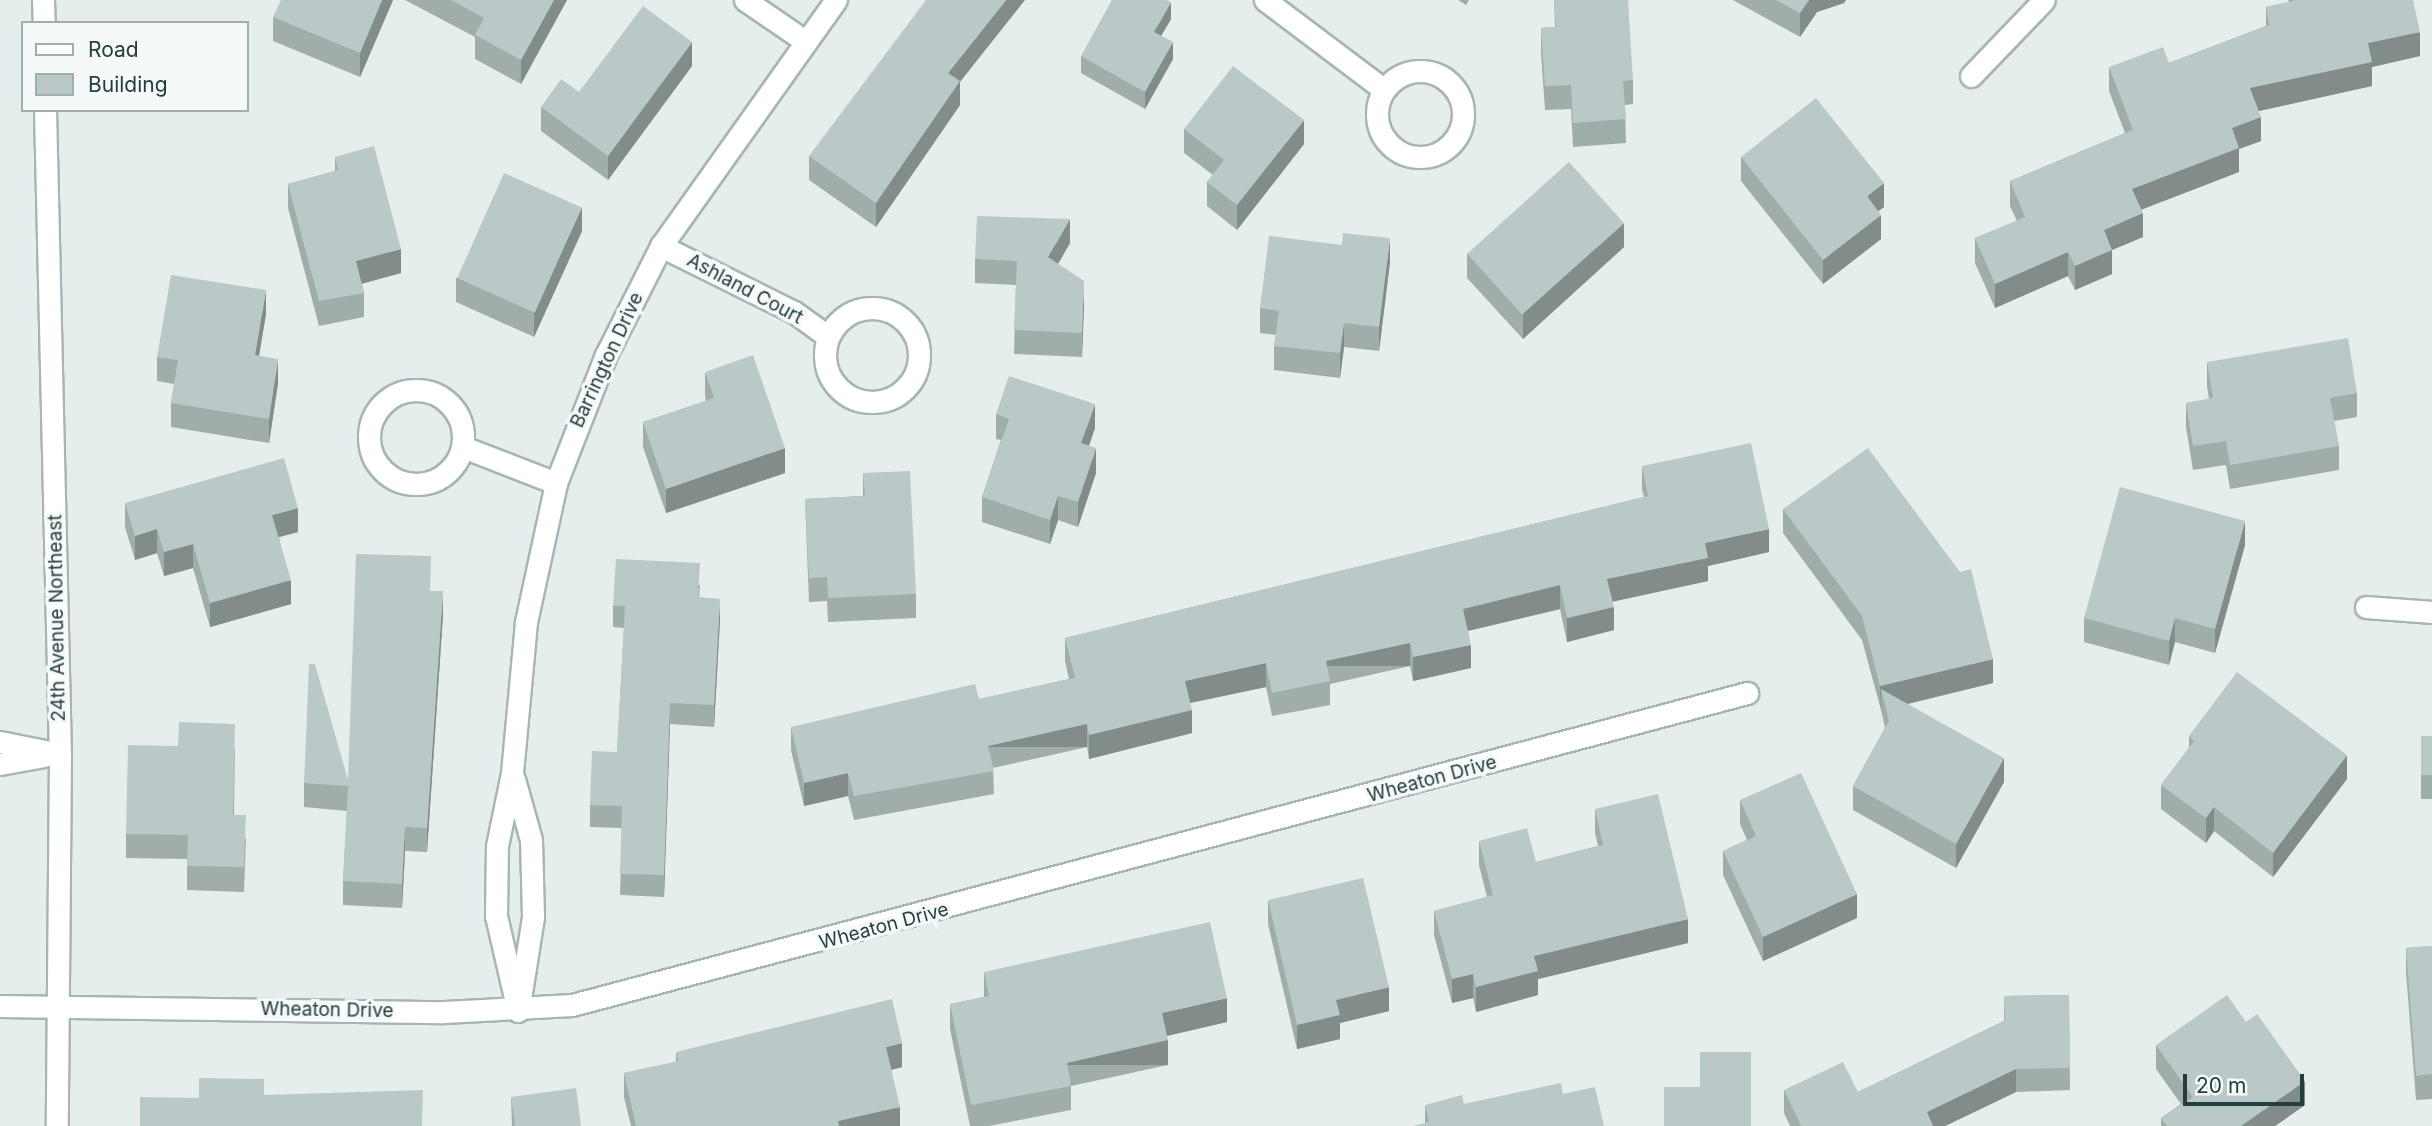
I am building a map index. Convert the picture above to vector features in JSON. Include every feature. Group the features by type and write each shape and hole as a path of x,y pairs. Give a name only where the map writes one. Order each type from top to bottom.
{"street":[{"path":"43,0 44,21"},
{"path":"745,0 805,41"},
{"name":"Barrington Drive","path":"518,1011 496,916 497,846 512,773 526,622 556,483 606,355 661,246 836,0"},
{"path":"1265,0 1383,89"},
{"path":"1971,76 2044,0"},
{"path":"1415,70 1439,74 1463,107 1455,139 1436,154 1398,151 1377,121 1383,89 1415,70"},
{"name":"24th Avenue Northeast","path":"46,112 60,754 57,1126"},
{"name":"Ashland Court","path":"661,246 794,312 827,336"},
{"path":"882,308 912,329 918,366 904,390 866,402 844,394 830,379 824,356 827,336 854,310 882,308"},
{"path":"424,390 452,406 463,427 463,447 447,473 430,482 405,483 383,470 369,432 383,404 398,393 424,390"},
{"path":"463,447 556,483"},
{"path":"2366,607 2432,612"},
{"name":"Wheaton Drive","path":"0,1006 518,1011 625,994 1747,693"},
{"path":"0,742 60,754"},
{"path":"0,764 60,754"},
{"name":"Barrington Drive","path":"512,773 531,840 533,917 518,1011"}],"building":[{"path":"281,0 382,0 360,53 273,17"},
{"path":"451,0 554,0 521,60 475,35 484,18"},
{"path":"926,0 1006,0 948,73 960,81 876,203 809,156"},
{"path":"1112,0 1171,2 1154,32 1173,42 1145,92 1081,56"},
{"path":"1554,0 1628,0 1633,80 1623,81 1626,119 1573,123 1571,85 1545,86 1541,28 1556,27"},
{"path":"1776,0 1809,0 1800,13"},
{"path":"2293,0 2413,0 2420,32 2368,43 2372,62 2250,88 2261,117 2232,128 2239,148 2132,189 2143,213 2104,230 2112,250 2075,266 2068,252 1995,284 1975,238 2025,217 2010,181 2133,130 2109,67 2163,47 2169,63 2269,25 2266,7"},
{"path":"643,6 692,42 608,156 541,107 561,79 579,92"},
{"path":"1233,66 1304,120 1237,205 1207,182 1224,160 1184,129"},
{"path":"1816,98 1884,183 1867,196 1881,215 1823,260 1741,157"},
{"path":"374,146 401,249 356,261 364,293 319,301 288,184 338,170 335,157"},
{"path":"1569,162 1624,223 1522,315 1467,254"},
{"path":"504,173 582,208 535,313 457,278"},
{"path":"977,216 1070,219 1048,257 1084,281 1082,333 1014,330 1017,261 975,259"},
{"path":"1343,233 1390,238 1379,327 1344,323 1340,353 1274,346 1279,311 1260,308 1269,236 1342,245"},
{"path":"171,275 266,290 255,355 278,359 269,419 171,403 178,360 157,357"},
{"path":"2348,338 2357,393 2330,398 2339,446 2230,465 2226,441 2193,446 2186,403 2213,398 2207,362"},
{"path":"753,355 785,448 666,489 643,422 714,398 705,372"},
{"path":"1009,376 1095,404 1081,443 1096,448 1078,502 1058,496 1050,520 982,497 1009,419 996,414"},
{"path":"1751,443 1769,529 1705,543 1708,558 1607,579 1614,607 1567,618 1560,585 1463,609 1471,645 1413,657 1410,643 1326,661 1330,681 1272,693 1266,663 1185,681 1192,710 1089,735 1087,724 988,746 994,771 854,796 848,773 804,783 791,727 975,684 979,699 1075,678 1065,638 1648,496 1642,466"},
{"path":"1868,448 1960,572 1971,569 1993,659 1880,686 1862,616 1783,509"},
{"path":"284,458 298,508 272,515 291,580 210,603 193,544 164,552 157,529 135,536 125,503"},
{"path":"910,471 916,594 828,598 827,577 809,578 805,499 865,496 863,473"},
{"path":"2120,487 2245,521 2215,629 2175,618 2169,641 2084,618"},
{"path":"356,554 431,556 430,591 443,591 427,828 405,827 402,884 343,881 348,786 304,783 309,664 315,664 348,780"},
{"path":"616,559 700,563 698,597 720,599 714,705 670,703 664,875 620,874 622,806 590,805 592,751 617,752 625,606 613,606"},
{"path":"2237,672 2347,755 2273,853 2214,807 2206,818 2161,785 2194,741 2189,736"},
{"path":"1881,689 2004,758 1956,844 1853,786 1889,721"},
{"path":"179,722 235,724 233,815 246,815 244,867 187,866 188,835 126,834 128,745 178,746"},
{"path":"2421,736 2432,736 2432,775 2421,775"},
{"path":"1801,773 1857,894 1763,937 1723,851 1756,836 1740,800"},
{"path":"1658,794 1688,919 1534,956 1538,971 1476,987 1473,974 1452,979 1434,911 1493,895 1479,841 1527,828 1536,862 1603,845 1595,809"},
{"path":"1363,878 1389,987 1336,1000 1340,1015 1297,1025 1268,900"},
{"path":"1210,922 1227,998 1162,1013 1168,1040 1067,1063 1071,1086 971,1105 950,1004 989,996 984,972"},
{"path":"2432,946 2432,1074 2416,1076 2406,948"},
{"path":"2069,995 2070,1068 2016,1069 1927,1112 1933,1126 1801,1126 1784,1090 1843,1062 1858,1092 2005,1021 2004,996"},
{"path":"2227,995 2246,1022 2257,1014 2305,1081 2241,1126 2167,1126 2161,1118 2193,1097 2156,1045"},
{"path":"892,999 902,1043 886,1047 900,1107 838,1121 839,1126 636,1126 624,1073 678,1061 676,1052"},
{"path":"1700,1052 1751,1052 1751,1126 1664,1126 1664,1087 1700,1087"},
{"path":"199,1078 264,1079 264,1095 423,1090 422,1126 140,1126 140,1097 199,1098"},
{"path":"1561,1083 1563,1094 1595,1087 1604,1126 1413,1126 1429,1122 1425,1105 1462,1095 1464,1104"},
{"path":"576,1088 581,1126 515,1126 511,1097"}]}
